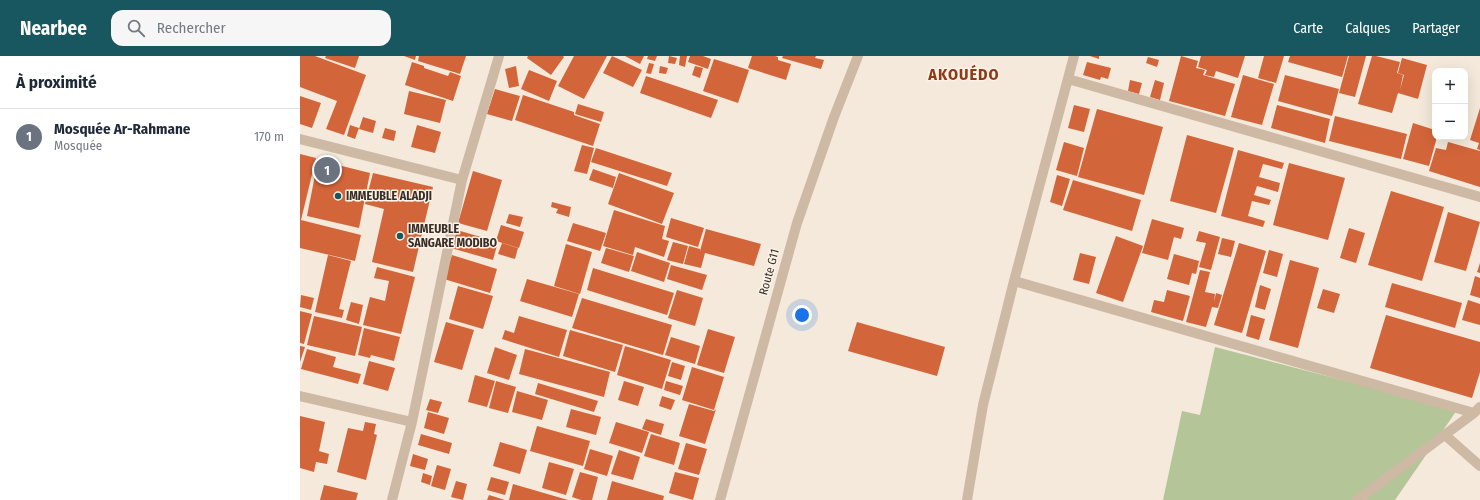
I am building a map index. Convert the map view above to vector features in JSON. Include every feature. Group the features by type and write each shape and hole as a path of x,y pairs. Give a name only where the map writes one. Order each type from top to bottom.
{"street":[{"path":"392,500 412,422 462,180 499,56"},
{"name":"Route G11","path":"720,500 797,223 834,117 858,56"},
{"path":"967,500 983,405 1014,281 1074,56"},
{"path":"1068,79 1480,197"},
{"path":"300,139 462,180"},
{"path":"1014,281 1477,410"},
{"path":"300,396 412,422"},
{"path":"1357,500 1445,436 1477,410"},
{"path":"1445,436 1480,466"}],"green space":[{"path":"1215,347 1457,410 1395,500 1163,500 1182,411 1200,415"}],"building":[{"path":"300,56 315,56 366,75 344,135 326,129 337,101 300,87"},
{"path":"326,56 359,56 355,68 325,58"},
{"path":"404,56 416,56 415,60"},
{"path":"419,56 466,56 460,74 418,61"},
{"path":"528,56 564,57 551,75 527,58"},
{"path":"574,56 607,56 584,99 558,86"},
{"path":"612,56 642,70 633,87 603,73"},
{"path":"625,56 644,56 640,64"},
{"path":"648,56 657,56 655,61 647,59"},
{"path":"669,56 677,58 675,64 668,63"},
{"path":"680,56 687,56 685,67 679,65"},
{"path":"690,56 703,56 711,59 708,69 688,62"},
{"path":"752,56 775,56 778,57 778,60 791,64 786,80 748,68"},
{"path":"783,56 816,56 815,58 824,60 821,69 782,58"},
{"path":"1090,56 1099,56 1099,59"},
{"path":"1181,56 1198,61 1196,68 1205,70 1203,75 1235,84 1225,116 1169,101"},
{"path":"1201,56 1245,56 1238,78 1216,71 1214,77 1205,75 1207,70 1198,67"},
{"path":"1264,56 1284,56 1276,83 1258,78"},
{"path":"1290,56 1348,56 1342,77 1288,62"},
{"path":"1349,56 1366,56 1355,97 1339,93"},
{"path":"1372,56 1400,62 1397,73 1403,75 1400,90 1404,75 1398,73 1402,58 1427,65 1418,99 1398,93 1392,113 1358,104"},
{"path":"1148,57 1159,60 1157,67 1146,63"},
{"path":"714,59 749,70 738,103 703,91"},
{"path":"412,62 424,66 424,68 448,76 450,72 461,76 453,101 405,85"},
{"path":"1087,62 1111,68 1108,79 1101,77 1100,80 1083,75"},
{"path":"649,63 654,64 651,74 646,73"},
{"path":"516,66 519,86 509,88 505,69"},
{"path":"660,66 668,68 666,74 659,73"},
{"path":"695,66 703,68 700,78 692,75"},
{"path":"529,70 557,81 549,101 521,89"},
{"path":"1243,75 1274,84 1262,125 1231,117"},
{"path":"1285,75 1339,89 1332,116 1278,101"},
{"path":"646,76 718,100 711,118 640,93"},
{"path":"1130,80 1142,83 1139,94 1128,91"},
{"path":"1155,80 1164,83 1160,100 1150,97"},
{"path":"495,89 520,96 512,121 487,114"},
{"path":"409,91 446,100 440,123 404,114"},
{"path":"523,95 574,112 574,115 600,124 593,146 515,120"},
{"path":"300,96 321,103 312,128 300,124"},
{"path":"578,104 604,112 601,122 575,114"},
{"path":"1074,105 1090,109 1084,132 1068,128"},
{"path":"1277,105 1330,119 1325,143 1271,128"},
{"path":"1480,108 1480,150 1477,149 1479,143 1470,140"},
{"path":"1097,109 1163,127 1144,195 1078,177"},
{"path":"1335,116 1407,134 1401,159 1329,141"},
{"path":"363,117 376,121 373,133 359,129"},
{"path":"1413,123 1432,129 1432,140 1436,140 1429,166 1403,159"},
{"path":"350,125 359,128 355,139 347,136"},
{"path":"417,125 441,132 435,153 411,147"},
{"path":"385,128 396,131 394,141 382,138"},
{"path":"1187,135 1234,148 1216,213 1170,201"},
{"path":"1064,142 1084,148 1077,176 1056,170"},
{"path":"1448,142 1480,151 1480,187 1429,171 1436,148 1446,150"},
{"path":"582,145 594,148 587,174 574,171"},
{"path":"596,148 672,173 667,186 591,162"},
{"path":"1238,150 1284,163 1282,169 1263,164 1259,177 1280,183 1278,192 1257,186 1254,195 1271,200 1269,205 1252,201 1248,216 1265,221 1263,227 1221,216"},
{"path":"300,154 316,158 301,220 361,235 355,261 300,248"},
{"name":"IMMEUBLE ALADJI","path":"318,160 370,173 359,228 307,216"},
{"path":"1289,163 1345,178 1328,240 1273,225"},
{"path":"593,169 616,177 613,188 589,180"},
{"path":"473,171 502,180 487,231 458,223"},
{"name":"IMMEUBLE SANGARE MODIBO","path":"373,173 433,187 413,272 372,262 384,209 365,204"},
{"path":"619,173 674,193 662,224 608,204"},
{"path":"1057,175 1070,179 1062,206 1050,202"},
{"path":"1073,180 1141,200 1132,231 1063,210"},
{"path":"1391,191 1444,207 1422,281 1368,265"},
{"path":"552,202 571,207 569,217 556,213 558,209 551,207"},
{"path":"614,210 665,226 662,239 669,241 664,257 635,247 633,255 603,246"},
{"path":"1448,212 1480,222 1466,271 1434,262"},
{"path":"509,214 523,217 520,227 506,223"},
{"path":"671,218 704,228 698,247 666,237"},
{"path":"1152,219 1184,228 1181,239 1174,237 1168,260 1142,253"},
{"path":"573,223 606,233 600,251 567,241"},
{"path":"501,225 524,232 519,248 496,241"},
{"path":"1349,228 1365,233 1356,263 1340,258"},
{"path":"706,229 761,244 754,266 705,253 701,268 684,264 689,246 700,249 700,251"},
{"path":"457,230 498,242 493,260 451,248"},
{"path":"1199,231 1220,237 1211,270 1199,267 1206,243 1196,241"},
{"path":"1116,236 1143,246 1123,302 1096,293"},
{"path":"1222,238 1235,241 1231,257 1218,254"},
{"path":"673,242 688,246 683,264 667,260"},
{"path":"502,243 518,248 515,259 498,254"},
{"path":"1239,243 1266,251 1242,333 1214,325"},
{"path":"566,244 592,252 580,294 554,286"},
{"path":"606,248 634,256 629,272 601,263"},
{"path":"1269,250 1283,254 1277,277 1263,273"},
{"path":"637,252 670,263 664,282 631,271"},
{"path":"1080,253 1096,257 1089,284 1073,280"},
{"path":"1174,254 1199,261 1196,274 1192,273 1189,285 1167,279"},
{"path":"328,255 351,261 339,309 344,310 342,318 315,312"},
{"path":"452,255 497,269 490,293 444,279"},
{"path":"1290,260 1319,268 1298,348 1269,340"},
{"path":"1480,263 1480,273 1477,272"},
{"path":"671,265 707,275 702,290 667,279"},
{"path":"377,267 415,277 401,334 363,325 370,297 385,301 389,281 374,278"},
{"path":"593,268 674,293 667,315 587,290"},
{"path":"1200,270 1210,272 1205,292 1215,294 1214,302 1216,293 1222,295 1218,308 1212,307 1206,327 1186,322"},
{"path":"1475,276 1480,278 1480,298 1470,295"},
{"path":"527,279 579,294 572,317 520,301"},
{"path":"1392,283 1462,303 1455,328 1385,307"},
{"path":"1260,285 1271,289 1265,310 1255,307"},
{"path":"458,286 493,296 483,329 449,319"},
{"path":"1323,289 1340,294 1334,313 1317,308"},
{"path":"677,290 703,298 695,326 668,318"},
{"path":"1167,290 1190,296 1183,321 1151,312 1154,300 1164,302"},
{"path":"301,295 314,298 311,310 300,307"},
{"path":"582,298 672,325 663,355 572,328"},
{"path":"1468,300 1480,304 1480,325 1462,320"},
{"path":"351,302 363,305 359,324 346,320"},
{"path":"300,311 312,314 304,344 300,343"},
{"path":"1251,315 1265,319 1259,340 1246,336"},
{"path":"1386,315 1480,342 1480,372 1472,398 1370,368"},
{"path":"314,316 362,327 355,356 307,345"},
{"path":"519,316 567,330 559,357 502,339 505,330 514,333"},
{"path":"446,322 474,330 462,370 434,362"},
{"path":"857,322 945,347 937,376 848,351"},
{"path":"364,328 400,337 394,361 371,355 370,358 358,355"},
{"path":"708,329 735,337 724,373 697,365"},
{"path":"570,330 623,345 615,372 563,356"},
{"path":"671,337 700,346 695,364 665,355"},
{"path":"300,346 305,347 300,362"},
{"path":"625,346 671,360 662,389 617,375"},
{"path":"495,347 517,355 509,380 487,373"},
{"path":"307,349 336,357 333,367 361,374 358,384 301,369"},
{"path":"525,349 610,372 604,397 519,374"},
{"path":"369,361 395,368 388,391 363,384"},
{"path":"672,362 685,366 681,380 668,376"},
{"path":"692,367 724,377 714,410 682,400"},
{"path":"475,375 495,381 487,407 468,402"},
{"path":"496,381 516,387 508,413 489,408"},
{"path":"624,381 644,387 638,406 618,400"},
{"path":"666,381 683,386 680,395 664,390"},
{"path":"538,383 598,401 594,412 535,394"},
{"path":"517,391 548,400 542,420 512,412"},
{"path":"662,396 675,400 671,410 659,406"},
{"path":"430,399 442,402 438,413 426,410"},
{"path":"689,404 714,411 716,409 705,444 679,436"},
{"path":"571,409 601,417 596,435 566,427"},
{"path":"428,412 449,418 444,434 424,428"},
{"path":"300,416 325,422 319,451 329,454 327,464 316,462 314,472 300,468"},
{"path":"646,419 664,424 661,435 642,429"},
{"path":"365,422 376,424 374,434 377,435 366,480 337,472 348,428 363,431"},
{"path":"616,422 649,432 642,453 609,443"},
{"path":"537,426 590,441 583,466 530,451"},
{"path":"421,434 452,443 449,454 418,445"},
{"path":"651,434 680,443 674,465 644,456"},
{"path":"500,442 527,450 520,474 493,466"},
{"path":"686,443 707,449 699,475 678,469"},
{"path":"590,449 613,456 607,476 584,469"},
{"path":"619,450 640,457 633,480 611,474"},
{"path":"413,454 428,459 425,470 410,466"},
{"path":"549,462 574,469 566,495 542,488"},
{"path":"437,465 451,469 445,490 431,486"},
{"path":"580,472 598,477 592,500 581,500 572,497"},
{"path":"675,472 699,478 693,500 669,493"},
{"path":"423,473 432,476 430,485 421,482"},
{"path":"491,477 509,482 505,495 487,490"},
{"path":"456,481 467,484 463,500 451,497"},
{"path":"612,481 664,496 663,500 607,500"},
{"path":"513,484 568,500 509,500"},
{"path":"324,485 358,493 356,500 320,500"},
{"path":"489,495 505,500 487,500"}],"place":[{"name":"Mosquée Ar-Rahmane","path":"327,170"},
{"name":"IMMEUBLE ALADJI","path":"338,196"},
{"name":"IMMEUBLE SANGARE MODIBO","path":"400,236"}],"district":[{"name":"AKOUÉDO","path":"964,74"}]}
